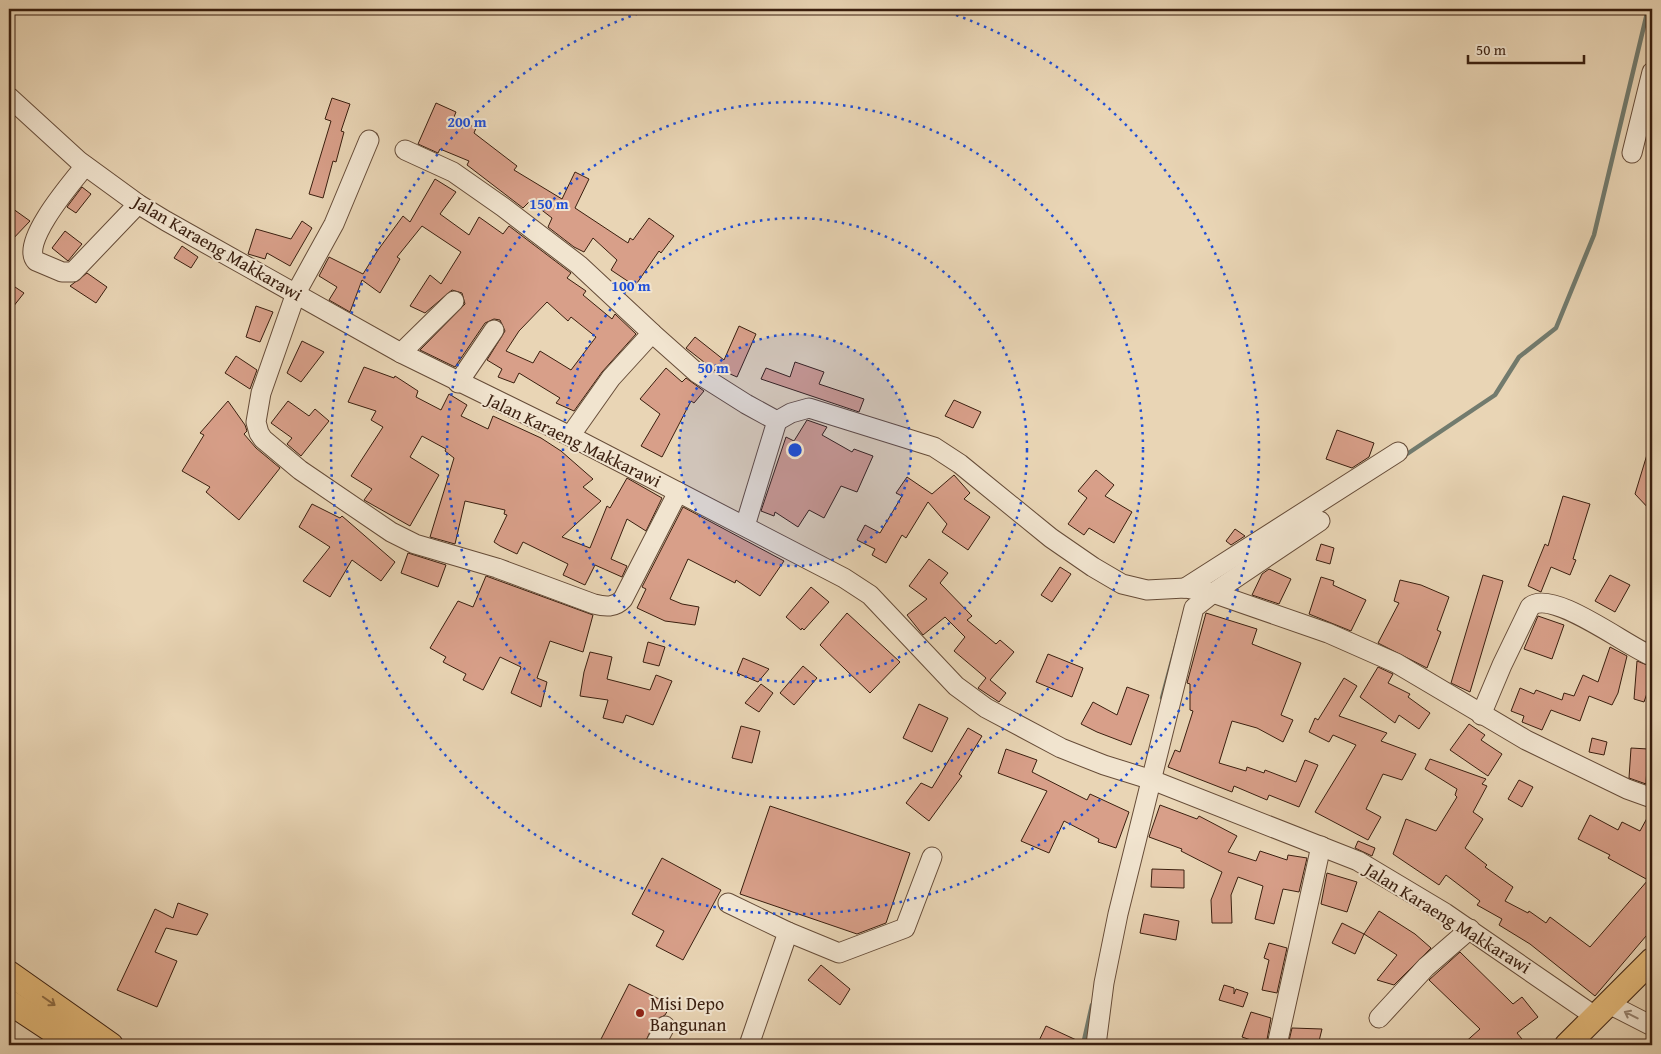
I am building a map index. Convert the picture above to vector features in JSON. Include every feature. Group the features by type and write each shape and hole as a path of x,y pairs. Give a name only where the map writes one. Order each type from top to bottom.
{"main road":[{"path":"1587,1029 1652,960"},
{"path":"9,973 111,1045"},
{"path":"9,1002 74,1045"}],"street":[{"path":"1632,153 1652,72"},
{"name":"Jalan Karaeng Makkarawi","path":"9,97 84,166 138,204 401,353 458,383 570,436 844,578 870,595 892,616 935,666 971,699 1061,748 1321,846 1376,870 1470,929 1587,1029 1652,1026"},
{"path":"368,140 334,224 296,293 261,393 256,422 258,433 300,470 391,532 415,544 497,568 606,607 619,603 623,599 678,492"},
{"path":"405,150 453,172 503,207 579,265 697,373 777,421"},
{"path":"84,166 36,235 32,250 36,261 62,272 73,272 138,204"},
{"path":"401,353 454,301"},
{"path":"458,383 494,330"},
{"path":"570,436 611,378 652,333"},
{"path":"745,526 777,421 800,409 809,408 934,448 960,464 1021,515 1093,568 1122,584 1137,588 1199,591 1328,633 1373,652 1420,676 1482,715 1550,752 1628,789 1652,798"},
{"path":"1199,591 1398,452"},
{"path":"1199,591 1320,521"},
{"path":"1096,1045 1104,983 1147,779 1190,617 1199,602 1199,591"},
{"path":"1482,715 1502,665 1530,607 1534,603 1540,602 1574,613 1652,656"},
{"path":"1277,1045 1321,846"},
{"path":"728,903 788,932 839,953 905,928 932,857"},
{"path":"1379,1018 1426,967 1470,929"},
{"path":"749,1045 788,932"},
{"path":"655,1045 665,1026"}],"building":[{"path":"332,98 350,104 341,131 344,132 336,162 333,161 323,198 309,194 331,121 325,119"},
{"path":"436,103 456,112 454,117 476,128 474,133 517,166 514,170 562,199 575,172 589,179 575,208 628,243 630,238 633,240 649,218 674,236 661,253 659,251 635,286 611,270 617,260 593,238 584,252 574,247 548,227 552,218 530,201 523,208 467,165 469,161 440,149 438,153 418,144"},
{"path":"435,179 456,192 440,214 469,235 479,217 503,234 509,226 571,273 567,278 586,291 583,295 612,319 615,314 636,334 602,372 574,411 556,403 560,398 519,373 514,383 498,377 502,369 487,360 505,331 500,320 494,319 485,323 455,367 420,350 465,304 462,293 452,290 425,313 410,306 430,275 441,284 461,252 422,226 397,257 400,259 380,293 362,280 350,312 329,300 337,287 319,276 329,257 363,274 403,216 410,222","holes":["547,302 568,321 571,317 596,337 571,370 540,351 533,363 506,351 519,331"]},
{"path":"82,187 91,194 76,213 67,207"},
{"path":"9,206 30,221 9,243"},
{"path":"302,221 312,228 290,266 267,253 265,259 248,254 256,229 291,239"},
{"path":"65,231 82,244 68,261 52,248"},
{"path":"182,246 198,257 191,268 174,258"},
{"path":"87,273 107,287 96,303 70,286"},
{"path":"9,283 24,293 9,312"},
{"path":"256,306 273,312 260,342 246,337"},
{"path":"739,326 756,334 737,377 721,370 718,373 686,348 695,337 724,360"},
{"path":"302,341 324,352 301,382 287,373"},
{"path":"236,356 257,370 250,389 225,373"},
{"path":"795,362 824,372 819,384 864,399 859,412 761,379 766,368 790,377"},
{"path":"364,367 394,378 395,376 418,391 416,397 441,410 449,394 467,405 461,416 488,429 493,416 541,438 561,451 593,479 583,487 601,501 562,537 590,548 607,506 610,508 627,478 662,498 646,531 627,519 611,559 627,566 622,577 595,565 585,585 563,575 568,564 523,542 517,554 500,546 494,542 507,515 504,514 505,510 465,501 455,544 430,537 454,458 445,451 446,449 422,436 410,457 439,475 410,526 364,500 372,489 351,476 383,427 371,420 376,411 348,402"},
{"path":"666,368 682,382 686,378 704,391 694,403 691,401 662,457 641,446 660,414 640,399"},
{"path":"954,400 981,412 973,428 945,416"},
{"path":"228,401 245,425 247,431 244,434 256,448 280,468 239,520 206,492 210,487 182,471 204,435 200,433"},
{"path":"288,401 309,416 315,409 329,421 301,456 287,444 292,438 271,423"},
{"path":"807,420 827,427 822,435 852,452 854,449 873,456 857,492 841,486 824,518 809,510 798,527 775,512 774,516 761,511 786,437 794,441"},
{"path":"1337,430 1374,443 1369,457 1352,468 1326,459"},
{"path":"1649,448 1652,448 1652,512 1635,494"},
{"path":"1096,470 1114,485 1105,496 1132,512 1114,543 1089,528 1084,535 1068,524 1087,498 1078,491"},
{"path":"954,475 970,493 964,499 990,517 968,550 942,532 947,524 928,502 906,538 902,535 886,563 872,555 875,549 857,540 865,525 880,533 902,496 896,493 907,477 932,494"},
{"path":"1563,496 1590,504 1573,559 1576,560 1570,575 1551,567 1541,592 1528,586 1545,544 1548,546"},
{"path":"312,504 340,518 342,516 395,562 381,581 352,560 330,597 303,581 330,547 299,527"},
{"path":"683,507 784,561 760,596 736,580 735,583 688,559 670,599 682,604 699,607 695,625 665,621 637,608 646,589 642,587"},
{"path":"1235,529 1245,536 1231,545 1226,541"},
{"path":"1321,544 1334,548 1330,564 1316,560"},
{"path":"408,553 446,565 438,587 401,573"},
{"path":"929,559 948,573 940,583 972,616 967,620 996,644 1000,640 1014,652 990,680 1006,693 999,702 978,688 986,678 954,651 965,637 945,617 923,635 907,615 927,599 909,586"},
{"path":"1060,567 1071,574 1052,602 1041,595"},
{"path":"1269,569 1291,579 1279,604 1252,595 1262,574"},
{"path":"1483,575 1503,581 1470,692 1451,683"},
{"path":"1610,575 1630,585 1615,612 1595,601"},
{"path":"486,576 593,615 583,652 550,641 537,678 547,682 541,707 511,693 521,667 500,657 483,690 463,680 466,674 443,662 446,657 430,648 458,601 473,607"},
{"path":"1321,577 1334,581 1333,585 1366,600 1351,631 1309,614"},
{"path":"1400,580 1421,585 1449,597 1437,630 1441,632 1427,668 1378,643 1399,603 1394,601"},
{"path":"811,587 829,602 804,630 802,628 801,630 786,617"},
{"path":"847,613 900,662 870,693 820,645"},
{"path":"1206,613 1257,629 1252,644 1301,663 1281,715 1293,720 1283,742 1257,728 1232,721 1219,763 1246,771 1247,767 1264,773 1265,770 1296,782 1305,760 1318,765 1299,807 1269,795 1267,800 1234,786 1232,792 1168,767 1175,750 1180,752 1193,711 1190,710 1190,684 1187,683"},
{"path":"1538,616 1564,625 1552,659 1524,649"},
{"path":"648,642 665,647 659,666 643,662"},
{"path":"1610,647 1627,656 1618,693 1612,705 1589,696 1580,721 1551,710 1542,730 1522,722 1524,716 1511,711 1520,688 1534,694 1536,690 1562,700 1564,693 1574,696 1583,675 1598,682"},
{"path":"590,652 612,657 607,679 650,690 656,675 672,681 653,725 626,715 623,723 603,718 608,700 580,696"},
{"path":"1048,654 1083,668 1072,697 1036,682"},
{"path":"743,658 769,669 758,682 737,673"},
{"path":"1637,661 1652,667 1652,679 1644,702 1634,699"},
{"path":"803,666 817,678 794,705 780,693"},
{"path":"1378,667 1393,674 1388,683 1410,694 1408,697 1430,713 1419,729 1399,715 1395,723 1360,697"},
{"path":"1344,678 1357,686 1339,716 1387,733 1381,741 1416,754 1402,780 1383,774 1366,809 1381,817 1368,840 1315,812 1356,745 1333,735 1329,742 1309,732 1315,718 1318,720"},
{"path":"761,684 773,693 759,712 745,703"},
{"path":"1127,687 1149,695 1131,745 1081,724 1093,702 1117,715"},
{"path":"919,704 948,718 932,752 903,738"},
{"path":"1469,724 1485,735 1481,740 1502,754 1488,776 1450,750"},
{"path":"741,726 760,731 752,763 732,758"},
{"path":"968,728 982,736 959,774 962,776 929,821 906,803 921,783 932,788"},
{"path":"1592,738 1607,742 1604,755 1589,752"},
{"path":"1631,748 1648,749 1646,784 1629,778"},
{"path":"1006,749 1037,760 1032,772 1087,800 1090,794 1129,812 1116,848 1098,842 1099,839 1064,821 1049,853 1021,841 1047,791 998,773"},
{"path":"1430,759 1486,779 1482,784 1487,786 1473,812 1483,819 1465,848 1487,865 1485,867 1513,887 1505,901 1528,913 1529,911 1546,923 1550,917 1590,947 1648,880 1608,858 1610,855 1578,839 1590,815 1618,830 1622,822 1640,831 1652,809 1652,929 1595,996 1530,944 1499,925 1502,919 1477,905 1480,901 1446,875 1439,885 1393,854 1406,819 1436,831 1457,797 1455,795 1457,789 1425,769"},
{"path":"1519,780 1533,787 1522,807 1508,799"},
{"path":"1160,805 1197,819 1199,816 1237,836 1228,852 1256,861 1260,851 1287,860 1288,855 1307,858 1299,892 1283,889 1274,924 1255,919 1263,886 1238,877 1231,895 1232,923 1212,923 1211,900 1222,872 1181,851 1182,849 1149,837"},
{"path":"770,806 910,853 886,923 857,934 740,894"},
{"path":"1358,841 1375,848 1372,856 1355,848"},
{"path":"662,858 721,890 683,960 656,946 664,931 632,914"},
{"path":"1152,869 1184,870 1184,888 1151,887"},
{"path":"1327,873 1357,882 1347,912 1321,904"},
{"path":"178,903 208,914 197,935 166,928 155,952 177,961 157,1007 117,990 155,909 173,918"},
{"path":"1379,911 1415,934 1431,948 1394,985 1377,980 1397,955 1364,934"},
{"path":"1144,914 1179,921 1176,940 1140,933"},
{"path":"1342,923 1364,934 1355,954 1332,943"},
{"path":"1269,943 1287,948 1277,993 1262,990 1269,960 1264,958"},
{"path":"1460,952 1513,1004 1522,997 1538,1017 1517,1033 1522,1039 1515,1045 1462,1045 1480,1029 1429,980"},
{"path":"821,965 850,989 840,1005 808,980"},
{"name":"Misi Depo Bangunan","path":"629,984 671,1005 665,1015 655,1021 644,1045 598,1045"},
{"path":"1224,985 1234,988 1234,994 1236,989 1248,993 1243,1007 1219,1000"},
{"path":"1251,1012 1271,1018 1266,1045 1242,1037"},
{"path":"1046,1026 1085,1044 1085,1045 1037,1045"},
{"path":"1292,1028 1322,1029 1318,1045 1288,1045"}],"waterway":[{"path":"1404,456 1495,395 1519,357 1556,328 1594,235 1648,9"},
{"path":"1162,698 1186,609"},
{"path":"1083,1045 1092,1005"}],"place":[{"name":"Misi Depo Bangunan","path":"640,1013"}]}
